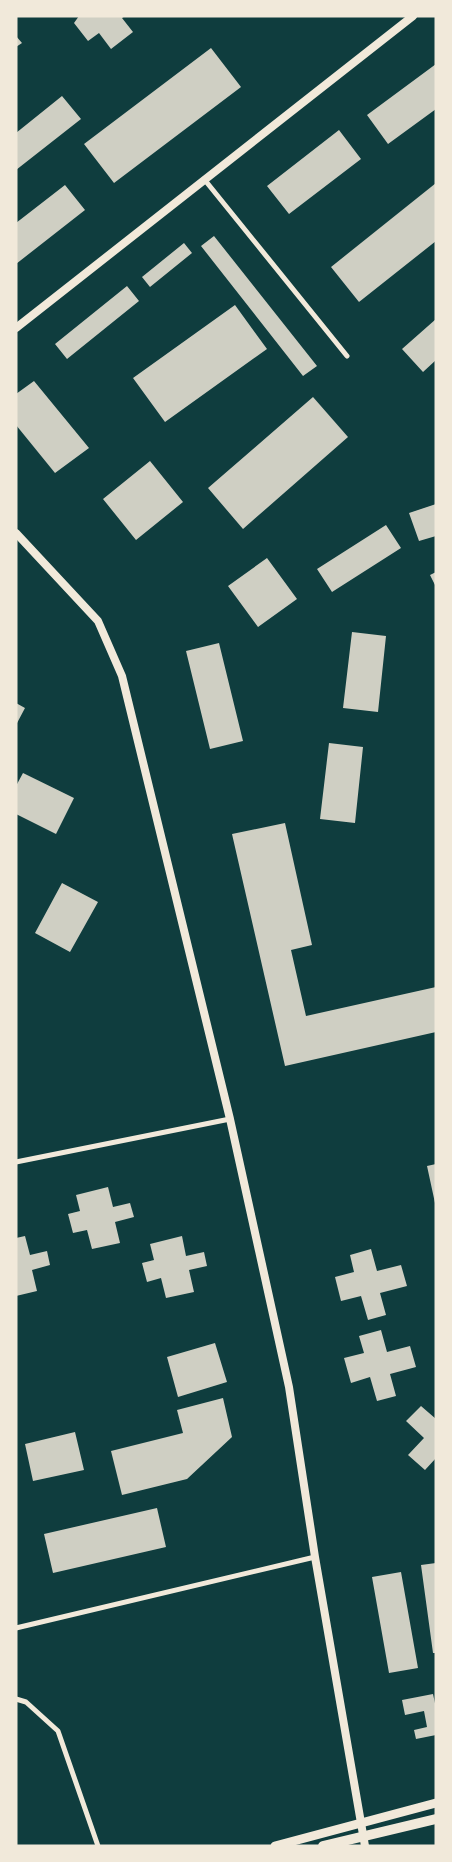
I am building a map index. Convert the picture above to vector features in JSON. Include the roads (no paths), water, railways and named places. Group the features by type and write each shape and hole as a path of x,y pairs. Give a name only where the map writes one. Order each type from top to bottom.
{"highway":[{"path":"322,1846 436,1819"}],"main road":[{"path":"275,1846 436,1803"}],"street":[{"path":"16,328 413,16"},
{"path":"204,179 347,356"},
{"path":"16,533 98,621 122,676 230,1119 289,1387 315,1557 365,1846"},
{"path":"16,1162 230,1119"},
{"path":"16,1628 315,1557"},
{"path":"16,1699 26,1702 58,1732 98,1846"}]}
